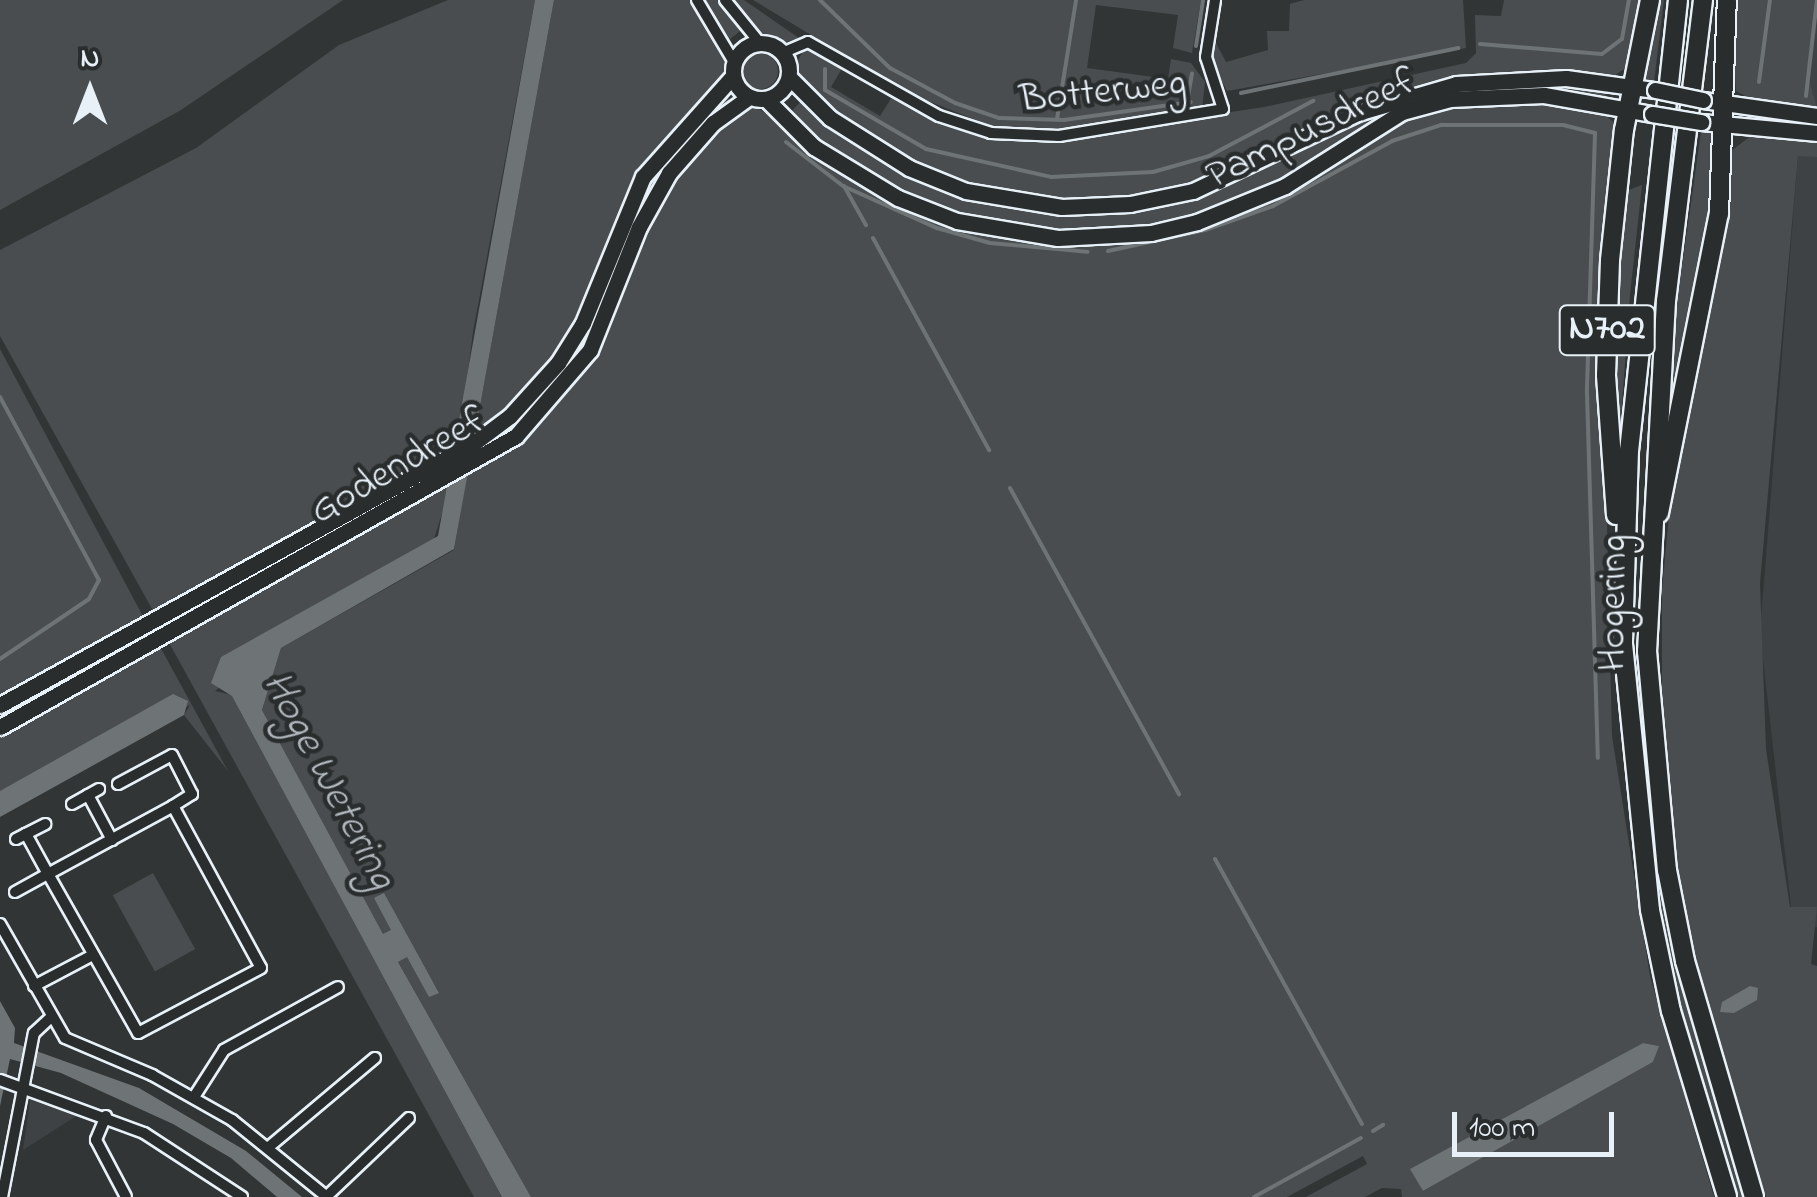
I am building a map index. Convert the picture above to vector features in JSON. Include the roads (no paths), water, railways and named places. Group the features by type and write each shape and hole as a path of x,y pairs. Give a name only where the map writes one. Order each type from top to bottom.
{"highway":[{"name":"N702","path":"1622,550 1606,375 1610,260 1628,111 1650,0"},
{"name":"Hogering","path":"1678,0 1622,550 1626,718 1650,910 1672,1012 1727,1197"},
{"name":"Hogering","path":"1703,0 1666,300 1649,558 1650,702 1667,870 1700,1017 1754,1197"},
{"name":"N702","path":"1649,558 1708,275 1724,126 1727,0"}],"main road":[{"name":"Godendreef","path":"0,706 448,458 510,416 558,363 588,311 643,178 760,43"},
{"path":"760,43 782,53 788,77"},
{"name":"Pampusdreef","path":"734,69 758,98 814,146 898,198 971,225 1058,238 1151,233 1236,208 1298,177 1372,127 1431,103 1532,94 1724,126 1817,133"},
{"name":"Godendreef","path":"0,727 470,468 516,436 571,377 610,310 660,187 702,134 788,77"},
{"name":"Pampusdreef","path":"788,77 830,118 909,168 966,191 1062,207 1130,204 1193,191 1357,112 1456,84 1550,77 1633,86 1817,116"}],"street":[{"path":"697,0 734,69"},
{"path":"726,0 760,43"},
{"name":"Botterweg","path":"782,53 808,42 939,116 992,133 1059,136 1223,109 1206,56 1215,0"},
{"path":"15,892 192,794 172,755 118,784"},
{"path":"72,804 94,792 112,840"},
{"path":"44,824 21,837 48,874 90,956 138,1033 261,968 173,806"},
{"path":"0,924 51,1017 80,1046 194,1098 270,1146 327,1197 409,1118"},
{"path":"34,986 90,956"},
{"path":"194,1098 224,1050 338,986"},
{"path":"2,1197 32,1041 51,1017"},
{"path":"270,1146 375,1058"},
{"path":"3,1081 106,1116 233,1195"},
{"path":"106,1116 96,1140 126,1197"}],"waterway":[{"path":"820,0 890,68 955,103 999,118 1064,120 1191,102"},
{"path":"1057,119 1076,0"},
{"path":"1196,46 1203,0"},
{"path":"1480,44 1602,54 1622,39 1629,0"},
{"path":"1759,82 1770,0"},
{"path":"1806,96 1817,0"},
{"path":"1241,93 1458,48"},
{"path":"825,69 825,90 926,149 1051,177 1153,172 1209,156 1313,101"},
{"path":"1187,102 1192,73"},
{"path":"1108,251 1205,230 1273,206 1392,141 1441,125 1563,125 1595,133 1587,393 1598,758"},
{"path":"786,142 843,186 937,228 990,243 1088,252"},
{"path":"844,186 866,225"},
{"path":"873,238 989,450"},
{"path":"0,397 99,580 89,599 0,659"},
{"path":"1010,488 1179,794"},
{"path":"1215,859 1362,1124"},
{"path":"1373,1131 1383,1125"},
{"path":"1254,1197 1361,1138"}],"water label":[{"name":"Hoge Wetering","path":"328,781"}]}
